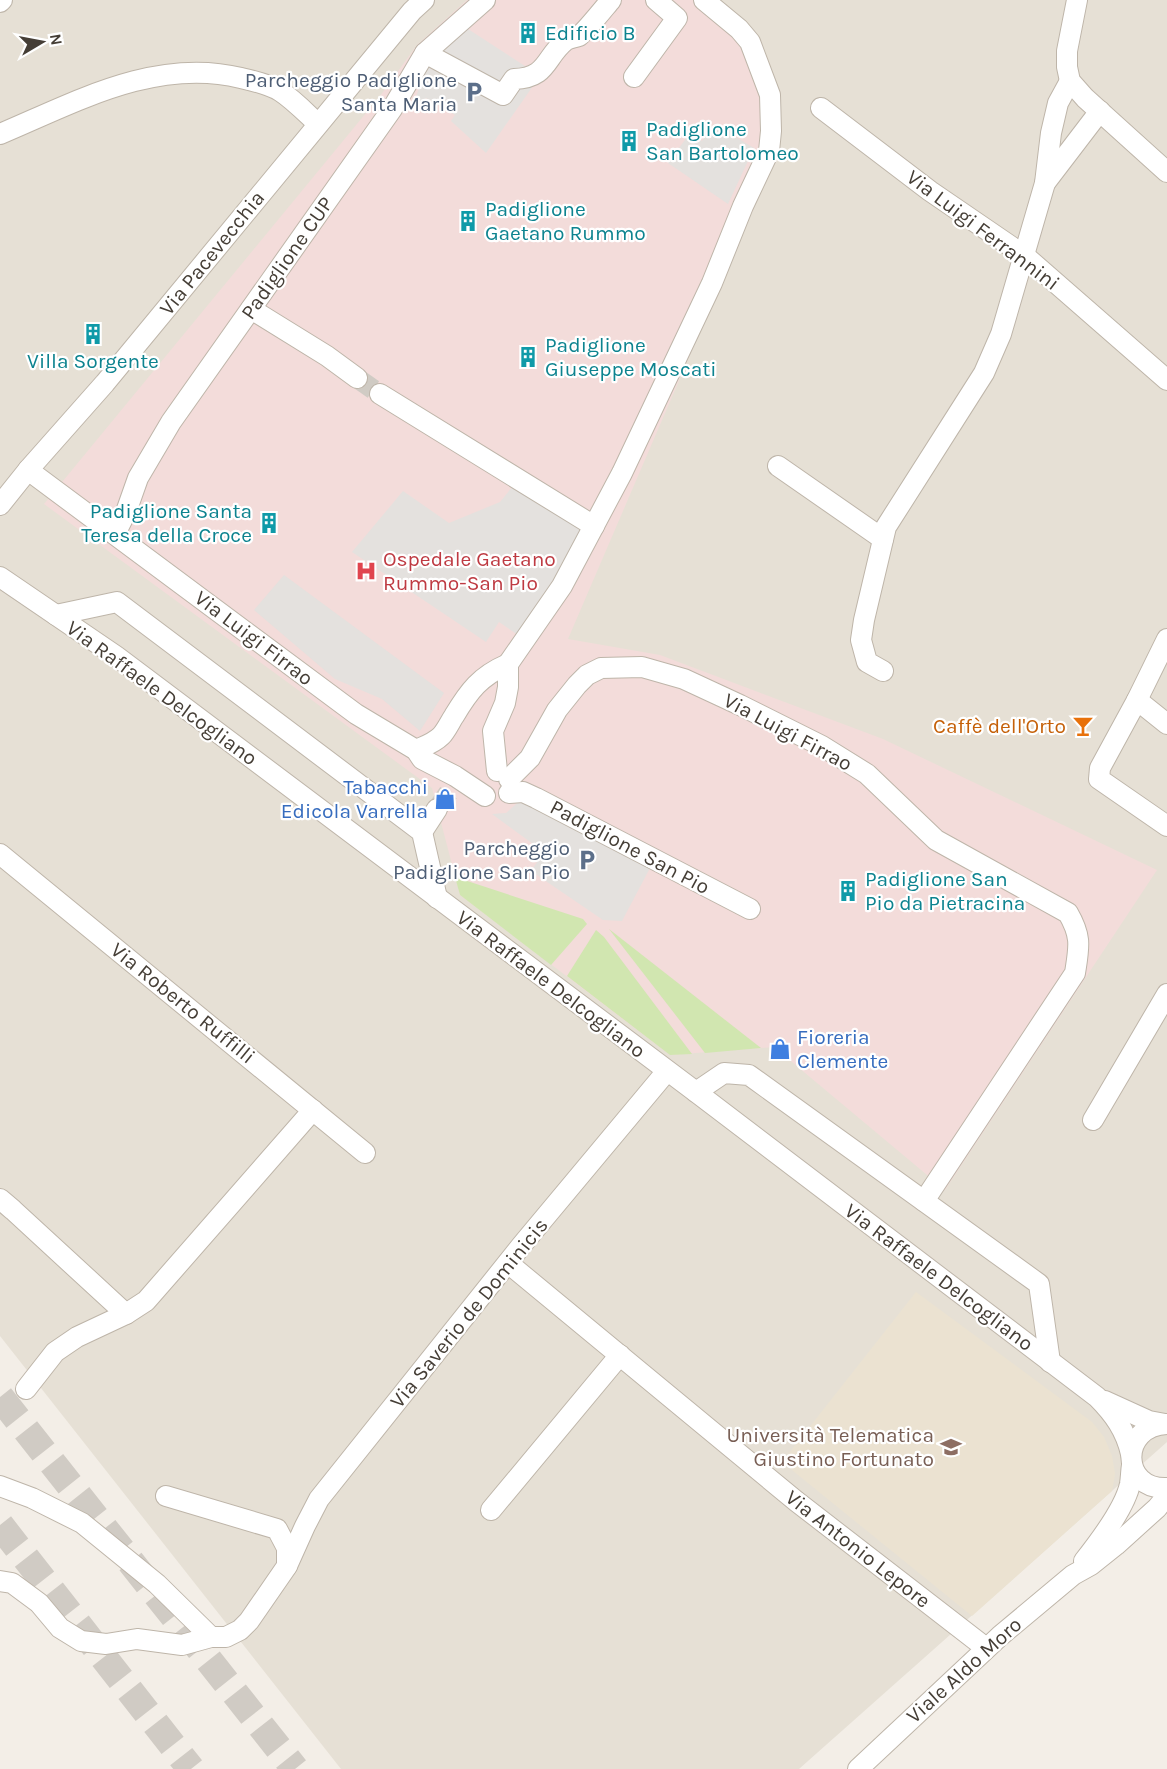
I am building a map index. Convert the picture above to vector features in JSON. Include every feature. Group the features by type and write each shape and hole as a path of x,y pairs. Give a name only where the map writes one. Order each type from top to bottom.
{"street":[{"name":"Via Pacevecchia","path":"0,506 28,470 105,383 412,11 424,0"},
{"name":"Padiglione CUP","path":"115,534 126,512 138,478 171,422 392,109 425,53 485,0"},
{"path":"425,53 503,95 514,79 523,79 542,70 563,42 570,37 578,36 611,0"},
{"path":"634,77 676,18 656,0"},
{"path":"416,750 442,736 480,680 492,671 508,664 562,586 622,474 712,283 743,206 769,151 770,94 750,42 739,29 704,0"},
{"path":"1077,0 1067,51 1066,67 1070,81 1167,172"},
{"path":"0,134 85,96 156,76 189,73 223,73 259,82 280,92 318,124"},
{"path":"883,671 867,662 861,640 886,526 984,374 1001,334 1045,183 1051,133 1058,103 1070,81"},
{"name":"Via Luigi Ferrannini","path":"821,108 930,191 1024,256 1167,380"},
{"path":"1045,183 1100,111"},
{"path":"251,309 327,356 357,378"},
{"path":"380,394 594,526"},
{"path":"778,466 883,539"},
{"name":"Via Luigi Firrao","path":"28,470 356,714 416,750 422,759 455,784 485,796 481,787 483,777 492,772 505,781 530,758 557,710 587,675 601,668 642,667 684,680 822,746 867,774 936,840 1068,913 1076,927 1079,944 1075,973 924,1201"},
{"name":"Via Raffaele Delcogliano","path":"0,577 116,656 1097,1397 1111,1411 1121,1426 1128,1439 1131,1460"},
{"path":"56,615 117,602 422,832 437,898"},
{"path":"1167,639 1100,768 1099,780 1167,826"},
{"path":"505,781 492,731 505,703 508,664"},
{"path":"1137,700 1167,724"},
{"name":"Padiglione San Pio","path":"505,781 750,909"},
{"path":"422,832 437,809"},
{"name":"Via Roberto Ruffilli","path":"0,854 365,1153"},
{"path":"1093,1120 1167,994"},
{"name":"Via Saverio de Dominicis","path":"0,1581 12,1583 39,1603 60,1628 81,1641 106,1644 137,1639 182,1645 211,1637 226,1637 240,1630 249,1621 287,1566 319,1499 508,1263 667,1071"},
{"path":"696,1092 724,1073 750,1075 1039,1284 1050,1362"},
{"path":"26,1389 55,1352 77,1337 126,1314 146,1301 313,1110"},
{"path":"7,1204 126,1314"},
{"name":"Via Antonio Lepore","path":"508,1263 796,1501 986,1648"},
{"path":"492,1510 620,1355"},
{"name":"Via Raffaele Delcogliano","path":"1097,1397 1149,1420 1167,1424"},
{"name":"Viale Aldo Moro","path":"1073,1575 1114,1518 1130,1486 1133,1444 1146,1428 1167,1424"},
{"path":"1131,1460 1137,1475 1144,1483 1154,1488 1167,1488"},
{"path":"0,1486 32,1498 82,1523 157,1584 211,1637"},
{"path":"166,1496 277,1529 287,1548 287,1566"},
{"name":"Viale Aldo Moro","path":"858,1769 986,1648 1073,1575 1091,1565 1116,1545 1167,1496"}],"shaded area":[{"path":"0,0 1167,0 1167,1442 799,1769 341,1769 0,1336"},
{"name":"Ospedale Gaetano Rummo-San Pio","path":"467,0 714,0 778,90 780,137 769,171 568,639 660,655 883,739 1157,870 945,1190 774,1047 670,1055 460,895 432,788 44,504 380,96 417,45"},
{"name":"Parcheggio Padiglione Santa Maria","path":"468,29 528,68 533,86 486,153 451,121 455,115 426,98 419,109 414,103 427,64"},
{"path":"714,124 754,148 728,204 668,163 690,133 702,141"},
{"path":"517,481 587,524 521,637 499,622 486,642 352,552 403,491 449,523 500,502"},
{"path":"284,575 444,693 420,731 382,699 335,679 254,610"},
{"name":"Parcheggio Padiglione San Pio","path":"523,798 650,868 622,921 603,920 531,871 544,852 492,814 506,813"},
{"name":"Università Telematica Giustino Fortunato","path":"916,1292 1092,1422 1104,1437 1112,1456 1115,1474 1112,1491 972,1616 782,1462"}],"green space":[{"path":"455,877 583,919 587,924 551,965 460,895"},
{"path":"609,929 761,1048 705,1053"},
{"path":"596,930 604,937 692,1054 670,1055 567,976"}],"tunnel":[{"path":"357,378 380,394"},
{"path":"437,809 451,789"},
{"path":"0,1397 295,1769"},
{"path":"0,1525 191,1769"}],"place":[{"name":"Edificio B","path":"528,33"},
{"name":"Parcheggio Padiglione Santa Maria","path":"474,92"},
{"name":"Padiglione San Bartolomeo","path":"629,141"},
{"name":"Padiglione Gaetano Rummo","path":"468,221"},
{"name":"Villa Sorgente","path":"93,334"},
{"name":"Padiglione Giuseppe Moscati","path":"528,357"},
{"name":"Padiglione Santa Teresa della Croce","path":"269,523"},
{"name":"Ospedale Gaetano Rummo-San Pio","path":"366,571"},
{"name":"Caffè dell'Orto","path":"1083,726"},
{"name":"Tabacchi Edicola Varrella","path":"445,799"},
{"name":"Parcheggio Padiglione San Pio","path":"587,860"},
{"name":"Padiglione San Pio da Pietracina","path":"848,891"},
{"name":"Fioreria Clemente","path":"780,1049"},
{"name":"Università Telematica Giustino Fortunato","path":"951,1447"}]}
